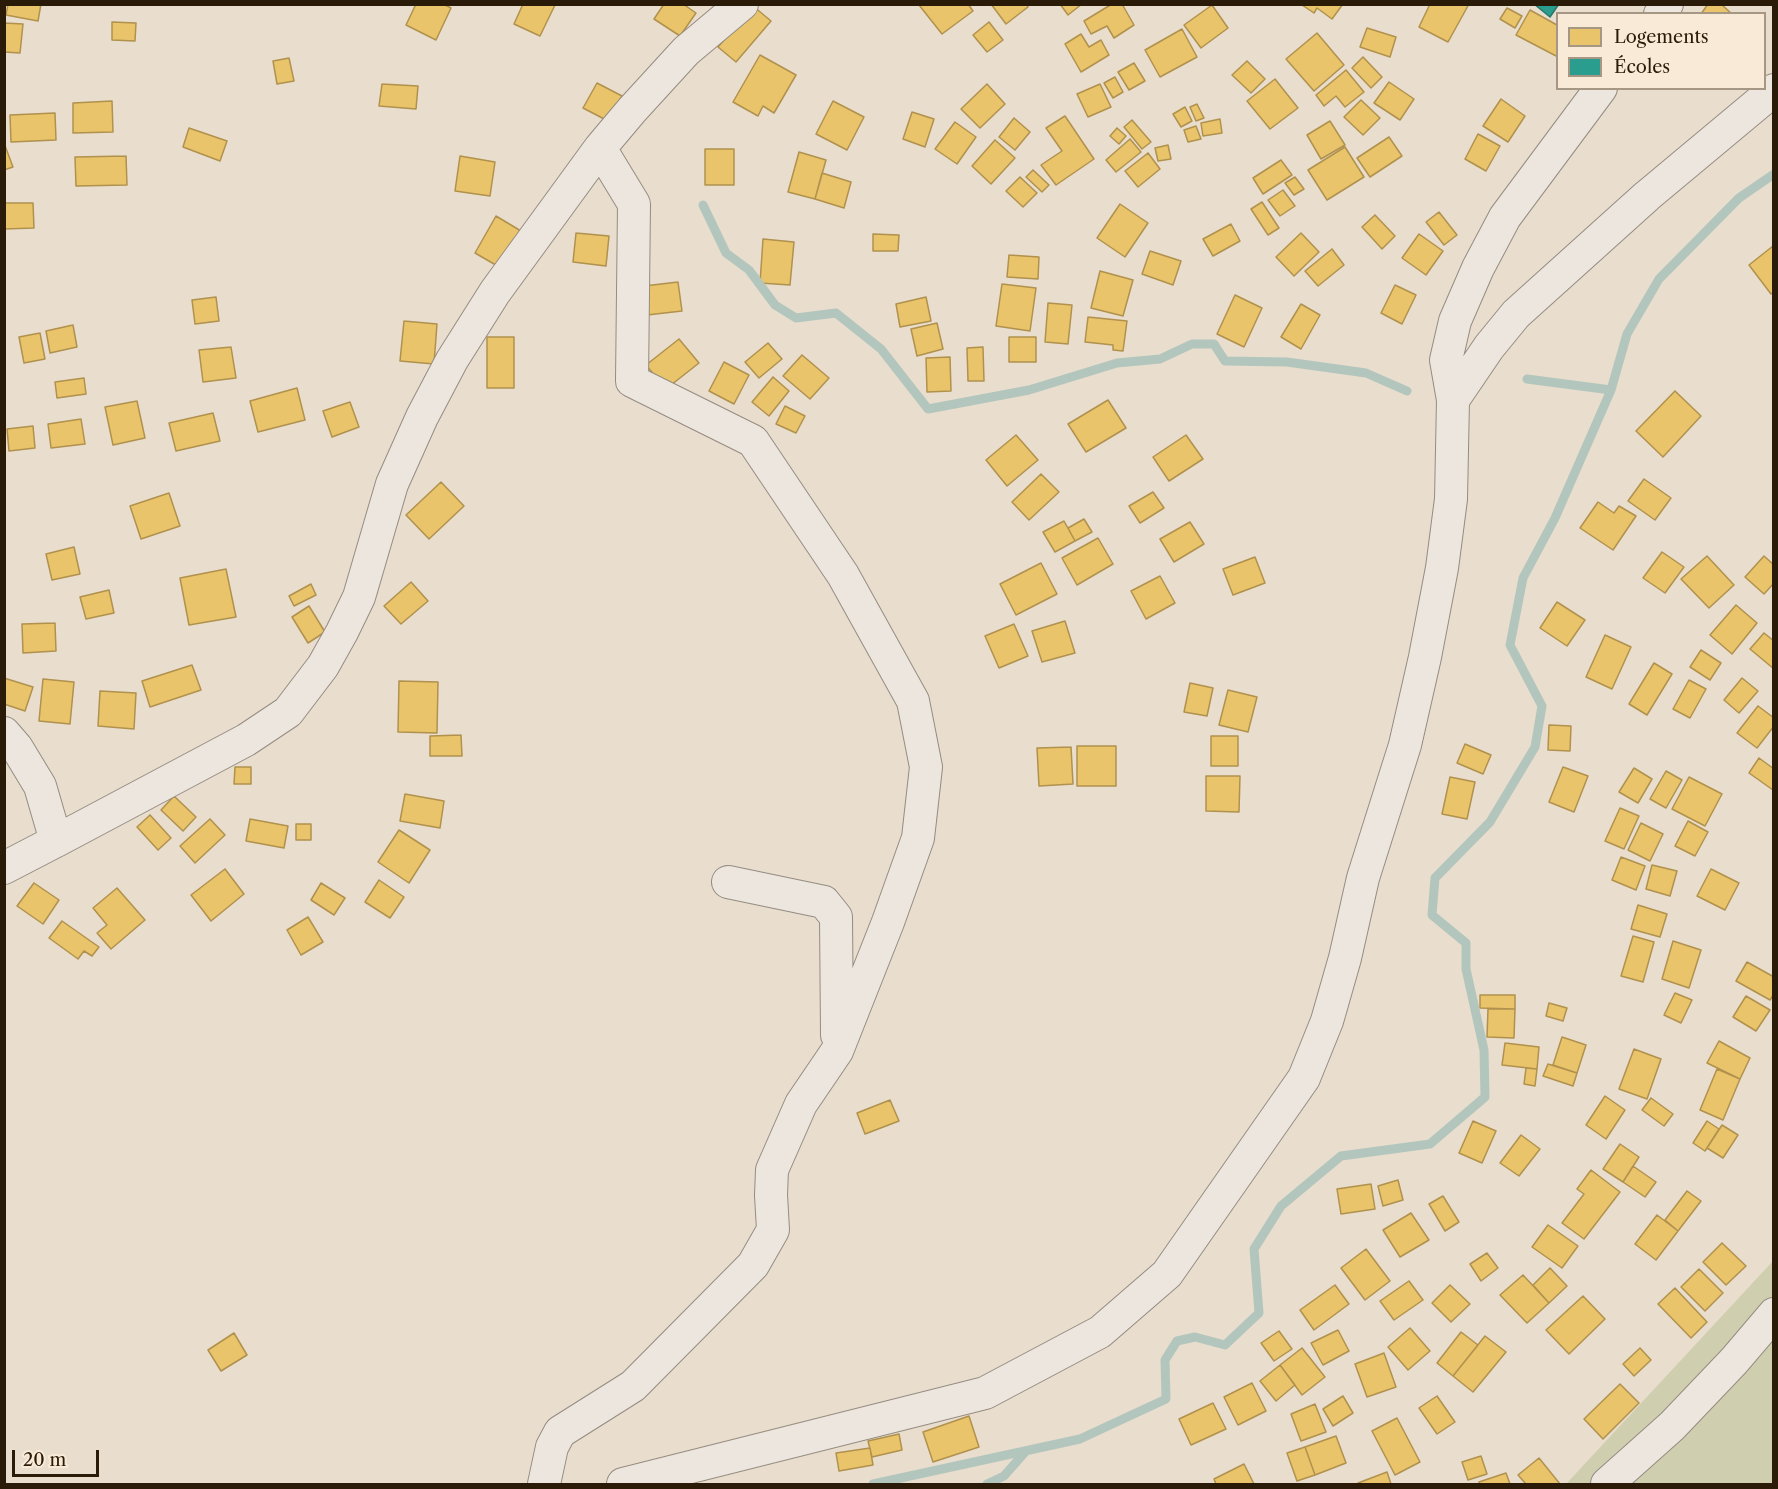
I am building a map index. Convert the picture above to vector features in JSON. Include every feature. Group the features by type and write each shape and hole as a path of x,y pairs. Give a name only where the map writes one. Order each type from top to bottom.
{"street":[{"path":"4,868 246,740 288,712 323,666 342,632 359,597 392,484 422,417 452,360 495,292 600,148 662,75 686,51 742,4"},
{"path":"623,1485 985,1393 1100,1332 1167,1274 1304,1078 1327,1021 1346,958 1363,878 1405,745 1442,568 1451,499 1453,400 1446,360 1455,321 1478,268 1505,217 1600,90"},
{"path":"1453,400 1489,347 1516,314 1647,196 1773,90"},
{"path":"544,1485 552,1447 560,1432 633,1386 753,1265 773,1230 772,1170 801,1104 837,1051 888,922 918,838 926,767 913,702 843,575 753,441 632,381 634,204 600,148"},
{"path":"4,733 17,748 40,786 56,841"},
{"path":"728,882 824,902 837,917 837,1051"},
{"path":"1607,1485 1672,1426 1734,1361 1773,1314"}],"green space":[{"path":"1773,1261 1773,1484 1566,1484"}],"building: Logements":[{"path":"8,4 41,4 38,21 6,15"},
{"path":"416,4 443,4 451,8 436,40 406,25"},
{"path":"523,4 555,5 540,36 514,24"},
{"path":"664,4 683,4 696,13 680,36 654,19"},
{"path":"968,4 973,11 942,34 919,5"},
{"path":"991,4 1027,4 1028,7 1006,24"},
{"path":"1060,4 1082,4 1068,15"},
{"path":"1112,4 1122,4 1134,25 1114,38 1107,26 1091,34 1084,21"},
{"path":"1343,4 1332,19 1317,8 1314,13 1302,5"},
{"path":"1430,4 1469,4 1448,42 1419,27"},
{"path":"1708,4 1721,4 1730,12 1702,12"},
{"path":"1212,5 1228,28 1201,48 1184,25"},
{"path":"753,6 771,21 736,62 718,47"},
{"path":"1507,8 1522,16 1515,28 1500,19"},
{"path":"1530,10 1556,24 1556,56 1516,35"},
{"path":"112,22 136,23 135,41 112,40"},
{"path":"989,22 1003,40 987,52 973,35"},
{"path":"4,23 23,24 20,53 4,52"},
{"path":"1367,28 1396,37 1390,57 1360,47"},
{"path":"1182,29 1197,57 1160,77 1145,50"},
{"path":"1317,33 1344,65 1314,91 1286,59"},
{"path":"1081,34 1089,47 1101,40 1109,55 1081,72 1065,44"},
{"path":"760,55 796,75 774,113 763,106 758,116 733,102"},
{"path":"1363,57 1382,77 1371,88 1352,68"},
{"path":"289,58 294,81 277,84 273,61"},
{"path":"1247,61 1265,79 1251,93 1232,75"},
{"path":"1134,63 1145,81 1129,90 1118,72"},
{"path":"1346,70 1364,92 1345,107 1336,96 1324,106 1316,95"},
{"path":"1115,77 1123,92 1113,98 1104,83"},
{"path":"1275,79 1298,108 1270,129 1247,101"},
{"path":"1389,82 1414,99 1400,120 1374,103"},
{"path":"597,83 622,96 608,121 583,108"},
{"path":"382,84 418,86 416,109 379,106"},
{"path":"987,84 1005,104 980,128 961,109"},
{"path":"1100,84 1111,107 1088,117 1077,94"},
{"path":"1501,99 1525,116 1508,142 1483,126"},
{"path":"1361,100 1380,118 1363,135 1344,117"},
{"path":"112,101 113,132 73,133 73,103"},
{"path":"833,101 864,117 847,150 816,134"},
{"path":"1197,104 1204,118 1196,121 1190,107"},
{"path":"1185,107 1192,121 1181,127 1173,114"},
{"path":"912,112 934,119 925,147 903,139"},
{"path":"55,113 56,140 11,142 10,115"},
{"path":"1065,116 1094,159 1056,185 1041,165 1062,151 1046,128"},
{"path":"1014,118 1030,132 1015,150 999,137"},
{"path":"1220,119 1222,133 1203,136 1201,123"},
{"path":"1132,120 1151,142 1142,149 1124,127"},
{"path":"1330,121 1345,145 1321,159 1307,135"},
{"path":"955,122 976,137 957,164 935,149"},
{"path":"1196,126 1201,139 1188,142 1184,130"},
{"path":"189,128 227,141 220,161 183,147"},
{"path":"1117,128 1126,136 1119,144 1110,136"},
{"path":"1478,134 1500,146 1486,171 1465,159"},
{"path":"1389,137 1402,156 1370,177 1357,158"},
{"path":"1130,139 1141,152 1116,172 1106,160"},
{"path":"995,140 1015,158 991,184 972,166"},
{"path":"4,143 13,167 4,170"},
{"path":"1168,145 1171,159 1158,161 1155,148"},
{"path":"1345,147 1364,177 1327,200 1308,170"},
{"path":"705,149 734,149 734,185 705,185"},
{"path":"799,152 826,160 815,199 788,192"},
{"path":"1148,153 1160,169 1138,187 1125,171"},
{"path":"126,156 127,185 76,186 75,157"},
{"path":"460,156 495,162 490,196 455,191"},
{"path":"1281,160 1292,175 1263,194 1253,178"},
{"path":"1033,170 1049,185 1042,192 1026,177"},
{"path":"822,173 851,182 844,208 815,199"},
{"path":"1020,177 1037,193 1023,207 1006,191"},
{"path":"1295,177 1304,189 1294,195 1285,183"},
{"path":"1283,190 1295,206 1280,216 1268,200"},
{"path":"1262,202 1279,228 1268,235 1251,209"},
{"path":"4,203 33,203 34,228 4,229"},
{"path":"1120,204 1148,223 1125,257 1097,238"},
{"path":"1439,212 1457,235 1444,245 1426,222"},
{"path":"1375,215 1395,236 1382,249 1362,227"},
{"path":"496,216 521,231 501,268 475,253"},
{"path":"1231,224 1240,241 1213,256 1203,239"},
{"path":"576,233 609,236 606,266 573,262"},
{"path":"1301,233 1319,252 1294,276 1276,257"},
{"path":"873,234 899,235 898,251 873,251"},
{"path":"1419,234 1443,251 1426,275 1402,258"},
{"path":"763,239 794,242 790,285 760,283"},
{"path":"1773,246 1774,292 1771,294 1749,265"},
{"path":"1332,249 1344,265 1318,286 1305,271"},
{"path":"1150,251 1181,261 1173,285 1142,274"},
{"path":"1009,255 1039,257 1038,279 1007,277"},
{"path":"1100,271 1133,280 1123,316 1091,308"},
{"path":"678,282 682,311 647,315 644,286"},
{"path":"1002,284 1036,288 1030,331 996,326"},
{"path":"1395,285 1416,295 1402,324 1381,313"},
{"path":"1235,295 1262,308 1244,347 1217,334"},
{"path":"216,297 219,321 195,324 192,300"},
{"path":"926,297 931,321 900,327 896,304"},
{"path":"1048,303 1072,305 1068,344 1045,342"},
{"path":"1301,304 1320,315 1301,349 1281,337"},
{"path":"1088,317 1127,321 1123,351 1113,350 1113,345 1085,342"},
{"path":"404,321 437,324 434,364 400,361"},
{"path":"937,323 943,349 917,356 911,329"},
{"path":"73,325 77,347 50,353 46,331"},
{"path":"40,333 45,359 24,363 19,337"},
{"path":"487,337 514,337 514,388 487,388"},
{"path":"1009,337 1036,337 1036,362 1009,362"},
{"path":"679,339 699,363 666,389 646,365"},
{"path":"768,343 782,359 759,378 745,362"},
{"path":"231,347 236,378 203,382 199,350"},
{"path":"983,347 984,381 968,381 967,348"},
{"path":"802,355 829,378 810,399 783,376"},
{"path":"950,357 951,391 927,392 926,358"},
{"path":"724,362 749,375 734,404 709,391"},
{"path":"773,377 789,391 769,416 752,402"},
{"path":"84,378 86,394 57,398 55,382"},
{"path":"297,388 305,420 258,432 250,401"},
{"path":"1675,391 1701,416 1663,457 1636,431"},
{"path":"1108,400 1126,428 1086,452 1068,424"},
{"path":"137,401 145,438 113,445 105,407"},
{"path":"350,402 359,427 332,437 323,411"},
{"path":"785,406 805,416 796,433 776,424"},
{"path":"213,413 220,441 176,451 169,423"},
{"path":"81,419 85,444 51,448 48,424"},
{"path":"33,426 35,448 9,451 7,429"},
{"path":"1016,435 1038,460 1007,486 986,460"},
{"path":"1186,435 1203,459 1169,481 1153,457"},
{"path":"1041,474 1059,492 1029,520 1012,502"},
{"path":"1644,479 1671,498 1655,520 1628,501"},
{"path":"441,482 464,506 429,539 406,515"},
{"path":"1153,492 1164,508 1140,523 1129,506"},
{"path":"169,493 180,526 141,539 130,506"},
{"path":"1598,502 1614,513 1619,506 1636,516 1613,550 1580,528"},
{"path":"1084,519 1092,532 1075,541 1068,528"},
{"path":"1064,521 1075,541 1055,552 1043,532"},
{"path":"1190,522 1204,544 1174,562 1160,539"},
{"path":"1098,538 1113,564 1077,585 1062,558"},
{"path":"74,547 80,574 52,580 46,554"},
{"path":"1662,552 1684,567 1665,593 1643,578"},
{"path":"1707,556 1734,585 1709,608 1681,579"},
{"path":"1764,556 1774,565 1774,583 1764,594 1745,577"},
{"path":"1255,557 1265,583 1233,595 1223,569"},
{"path":"1041,563 1057,594 1016,615 1000,584"},
{"path":"226,569 236,617 189,625 180,578"},
{"path":"1160,576 1175,603 1146,619 1131,591"},
{"path":"411,582 428,601 401,624 384,606"},
{"path":"311,584 316,595 294,606 289,596"},
{"path":"109,590 114,613 86,619 80,597"},
{"path":"1557,602 1585,620 1567,646 1540,628"},
{"path":"1736,605 1757,623 1732,654 1710,635"},
{"path":"309,606 325,632 308,643 292,617"},
{"path":"1065,621 1075,653 1042,662 1032,631"},
{"path":"55,623 56,651 23,653 22,624"},
{"path":"1014,624 1028,656 999,668 985,636"},
{"path":"1764,633 1774,641 1774,669 1750,649"},
{"path":"1605,635 1631,647 1612,689 1586,677"},
{"path":"1701,650 1721,663 1710,680 1690,667"},
{"path":"1654,663 1672,674 1647,715 1629,704"},
{"path":"192,665 201,690 150,707 142,681"},
{"path":"4,678 33,687 25,711 4,704"},
{"path":"1742,678 1758,691 1739,713 1724,700"},
{"path":"43,679 74,682 70,724 39,721"},
{"path":"1689,680 1706,689 1690,718 1673,709"},
{"path":"399,681 438,682 437,733 398,732"},
{"path":"1190,683 1213,688 1207,716 1184,712"},
{"path":"1228,690 1257,697 1248,732 1219,725"},
{"path":"100,691 136,693 134,729 98,726"},
{"path":"1758,706 1774,718 1774,726 1757,748 1737,733"},
{"path":"1549,725 1571,726 1570,751 1548,750"},
{"path":"461,735 462,756 430,756 430,736"},
{"path":"1211,736 1238,736 1238,766 1211,766"},
{"path":"1465,744 1491,755 1483,774 1457,763"},
{"path":"1077,746 1116,746 1116,786 1077,786"},
{"path":"1071,747 1073,784 1039,786 1037,748"},
{"path":"1759,758 1774,769 1773,790 1749,773"},
{"path":"235,767 251,767 251,784 234,784"},
{"path":"1563,767 1588,776 1574,812 1549,802"},
{"path":"1634,768 1652,779 1638,803 1619,792"},
{"path":"1666,771 1682,780 1666,808 1650,799"},
{"path":"1206,776 1240,776 1239,812 1206,811"},
{"path":"1450,777 1475,782 1467,819 1442,814"},
{"path":"1689,777 1722,794 1705,826 1672,809"},
{"path":"405,794 444,801 440,828 400,821"},
{"path":"174,796 196,817 183,831 161,810"},
{"path":"1620,808 1639,816 1624,849 1605,841"},
{"path":"150,815 171,838 158,850 137,827"},
{"path":"210,819 225,835 195,863 180,846"},
{"path":"250,819 288,826 284,848 246,841"},
{"path":"1688,821 1708,832 1695,856 1675,846"},
{"path":"1641,823 1663,834 1650,861 1628,850"},
{"path":"296,824 311,824 311,840 296,840"},
{"path":"399,830 430,850 409,883 378,862"},
{"path":"1621,857 1645,866 1636,890 1612,880"},
{"path":"1652,865 1677,871 1670,896 1646,889"},
{"path":"225,869 244,894 211,921 191,895"},
{"path":"1711,869 1739,883 1725,910 1697,896"},
{"path":"379,880 404,897 390,918 365,902"},
{"path":"34,883 59,900 43,924 17,906"},
{"path":"321,883 345,898 334,915 311,900"},
{"path":"117,888 145,920 111,949 97,933 107,925 93,908"},
{"path":"1638,905 1667,914 1660,937 1631,929"},
{"path":"308,917 323,942 301,955 287,930"},
{"path":"62,921 99,947 92,956 84,951 78,959 49,938"},
{"path":"1633,936 1654,942 1643,982 1621,976"},
{"path":"1673,941 1701,950 1689,988 1662,979"},
{"path":"1747,962 1774,977 1774,994 1770,1000 1736,981"},
{"path":"1675,993 1692,1000 1681,1023 1664,1015"},
{"path":"1480,995 1515,995 1515,1009 1480,1008"},
{"path":"1746,996 1770,1010 1756,1031 1733,1017"},
{"path":"1549,1003 1567,1008 1563,1021 1546,1016"},
{"path":"1488,1009 1515,1009 1514,1038 1487,1037"},
{"path":"1562,1037 1586,1045 1577,1073 1553,1065"},
{"path":"1719,1041 1750,1058 1740,1079 1707,1063"},
{"path":"1505,1043 1539,1047 1537,1069 1502,1065"},
{"path":"1634,1049 1661,1059 1647,1099 1619,1089"},
{"path":"1548,1064 1577,1073 1573,1086 1543,1076"},
{"path":"1526,1068 1537,1069 1535,1086 1524,1084"},
{"path":"1717,1069 1740,1079 1723,1120 1700,1110"},
{"path":"1605,1096 1625,1110 1606,1139 1586,1125"},
{"path":"1651,1098 1673,1114 1664,1126 1642,1110"},
{"path":"890,1100 899,1121 865,1134 857,1113"},
{"path":"1473,1121 1496,1131 1482,1163 1459,1153"},
{"path":"1707,1121 1719,1129 1705,1151 1693,1143"},
{"path":"1722,1125 1738,1135 1723,1158 1707,1148"},
{"path":"1521,1135 1540,1149 1519,1176 1500,1163"},
{"path":"1620,1144 1639,1157 1623,1182 1603,1169"},
{"path":"1633,1166 1656,1182 1645,1197 1623,1182"},
{"path":"1591,1170 1620,1192 1584,1239 1562,1223 1584,1194 1577,1189"},
{"path":"1398,1180 1403,1200 1383,1206 1378,1186"},
{"path":"1371,1184 1375,1209 1341,1214 1337,1189"},
{"path":"1687,1191 1701,1201 1678,1231 1665,1220"},
{"path":"1443,1196 1459,1222 1445,1231 1429,1204"},
{"path":"1411,1213 1429,1240 1400,1257 1383,1230"},
{"path":"1657,1215 1678,1231 1656,1260 1635,1244"},
{"path":"1548,1225 1578,1246 1562,1268 1532,1247"},
{"path":"1722,1243 1746,1266 1726,1285 1703,1262"},
{"path":"1366,1249 1390,1281 1365,1300 1341,1268"},
{"path":"1487,1253 1498,1268 1481,1281 1470,1264"},
{"path":"1550,1268 1567,1286 1549,1303 1533,1285"},
{"path":"1699,1269 1723,1293 1705,1311 1681,1287"},
{"path":"1523,1275 1549,1303 1527,1323 1500,1295"},
{"path":"1409,1281 1423,1300 1394,1320 1380,1301"},
{"path":"1335,1285 1349,1304 1314,1330 1300,1310"},
{"path":"1450,1285 1470,1304 1451,1322 1432,1303"},
{"path":"1675,1288 1707,1322 1691,1338 1658,1304"},
{"path":"1583,1296 1605,1319 1569,1354 1546,1330"},
{"path":"1410,1328 1430,1351 1408,1370 1388,1347"},
{"path":"1338,1330 1349,1351 1323,1365 1311,1343"},
{"path":"1279,1331 1292,1349 1274,1361 1261,1343"},
{"path":"1461,1332 1478,1345 1453,1376 1437,1363"},
{"path":"234,1333 247,1355 221,1371 208,1350"},
{"path":"1485,1336 1506,1352 1473,1392 1453,1376"},
{"path":"1302,1348 1325,1377 1302,1395 1280,1365"},
{"path":"1640,1348 1651,1360 1634,1376 1623,1364"},
{"path":"1384,1353 1396,1387 1367,1397 1355,1364"},
{"path":"1280,1365 1295,1385 1276,1401 1260,1381"},
{"path":"1252,1383 1266,1411 1238,1425 1224,1397"},
{"path":"1620,1384 1639,1403 1603,1439 1584,1419"},
{"path":"1343,1396 1353,1413 1333,1426 1323,1409"},
{"path":"1437,1396 1455,1422 1437,1434 1419,1408"},
{"path":"1213,1403 1226,1429 1191,1445 1179,1419"},
{"path":"1315,1404 1326,1432 1301,1441 1291,1414"},
{"path":"969,1416 979,1447 933,1462 923,1432"},
{"path":"1397,1418 1420,1462 1395,1475 1372,1431"},
{"path":"899,1434 902,1450 872,1457 868,1441"},
{"path":"1336,1436 1346,1463 1315,1475 1305,1447"},
{"path":"1305,1447 1315,1475 1297,1481 1287,1453"},
{"path":"870,1448 873,1465 839,1471 836,1453"},
{"path":"1481,1456 1487,1474 1468,1480 1462,1462"},
{"path":"1539,1458 1560,1484 1526,1484 1518,1475"},
{"path":"1244,1464 1254,1484 1216,1484 1214,1479"},
{"path":"1387,1472 1391,1484 1358,1483"},
{"path":"1506,1473 1510,1484 1479,1484 1479,1482"}],"building: Écoles":[{"path":"1534,4 1559,4 1550,17"}],"waterway":[{"path":"873,1484 1080,1439 1166,1399 1165,1360 1177,1341 1195,1337 1225,1345 1259,1313 1254,1249 1281,1206 1341,1156 1430,1144 1485,1097 1484,1050 1466,969 1466,943 1432,915 1435,878 1490,822 1535,747 1542,706 1510,645 1523,578 1555,518 1611,390 1627,334 1659,279 1739,198 1774,174"},
{"path":"703,205 726,253 749,270 775,305 796,318 836,313 881,349 928,409 1029,390 1117,363 1160,359 1192,344 1214,344 1225,361 1287,362 1366,373 1407,391"},
{"path":"1527,379 1611,390"},
{"path":"987,1484 1004,1476 1026,1451"}]}
